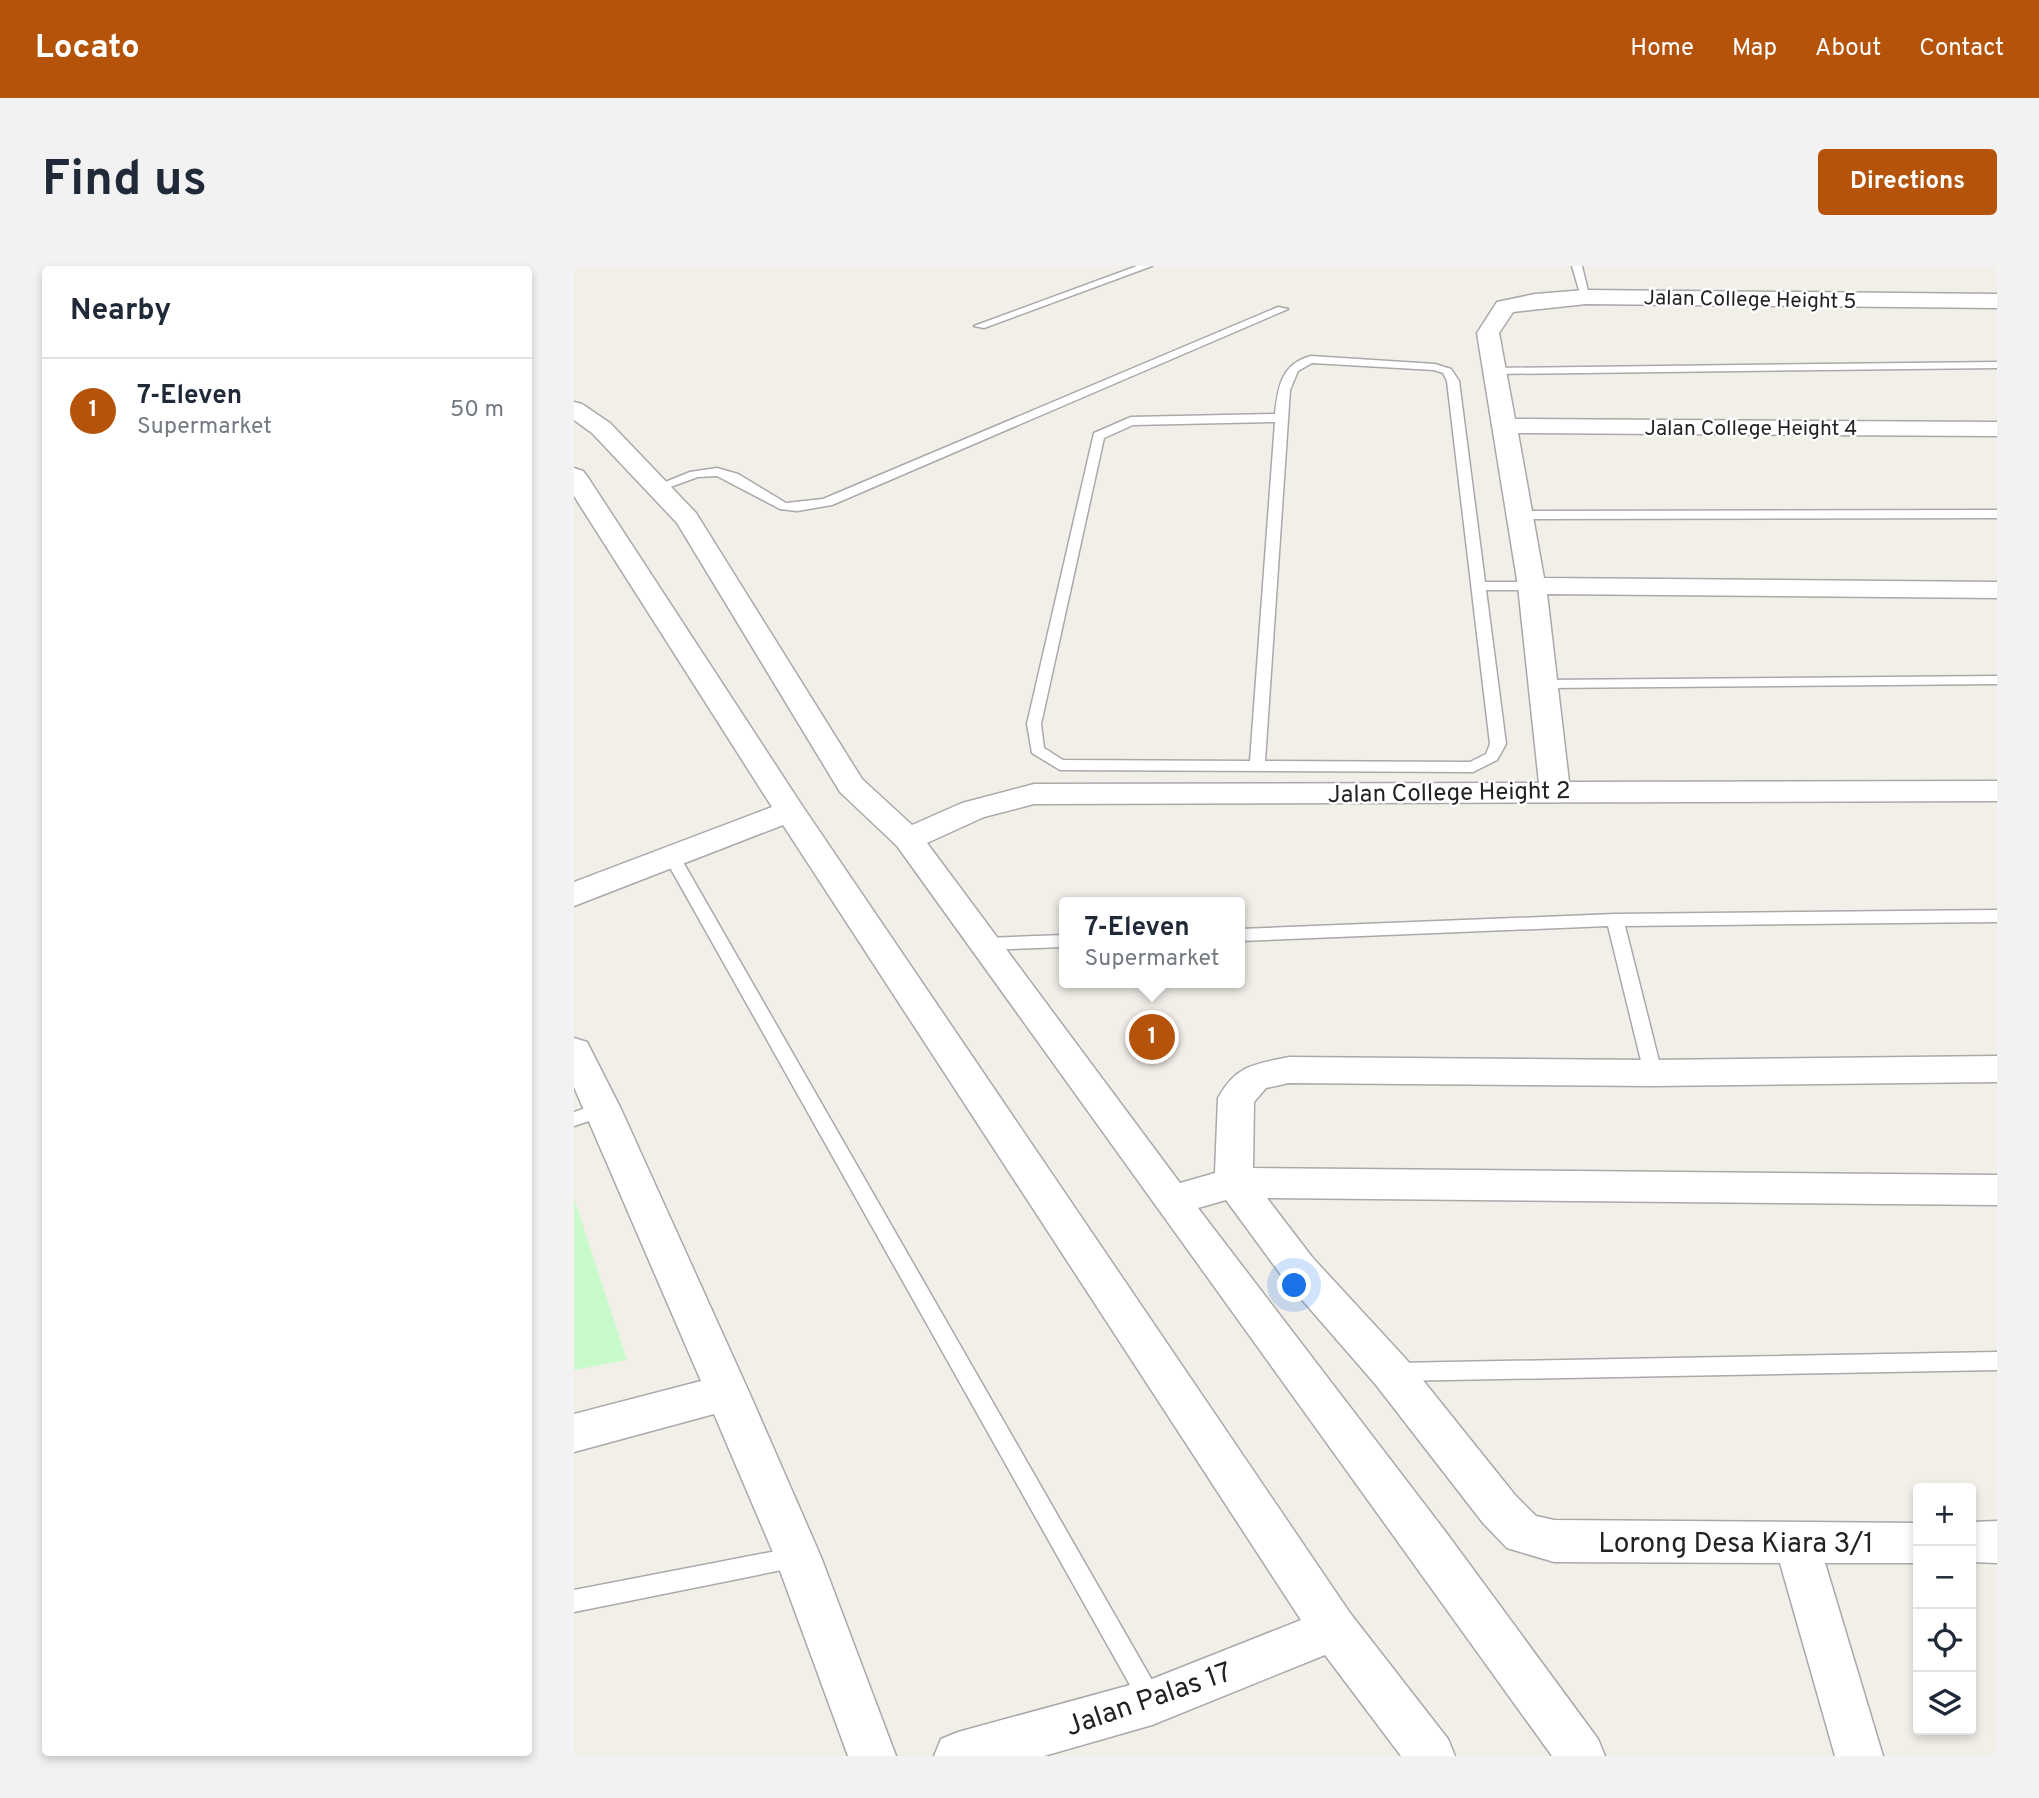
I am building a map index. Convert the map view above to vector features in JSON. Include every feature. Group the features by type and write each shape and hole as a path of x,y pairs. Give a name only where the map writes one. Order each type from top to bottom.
{"street":[{"name":"Jalan College Height 5","path":"1494,371 1488,333 1505,307 1535,301 1586,297 1997,301"},
{"path":"1494,371 1506,426 1518,515 1532,586 1555,791"},
{"path":"574,409 601,428 687,519 851,785 908,839 1171,1201 1429,1546 1581,1756"},
{"name":"Jalan College Height 4","path":"1506,426 1997,429"},
{"path":"576,484 1334,1629 1431,1756"},
{"path":"1532,586 1997,590"},
{"name":"Jalan College Height 2","path":"908,839 974,810 1034,794 1997,791"},
{"path":"574,895 671,855 790,811"},
{"path":"574,1051 589,1114 728,1392 798,1557 872,1756"},
{"path":"1234,1183 1236,1098 1255,1077 1289,1070 1653,1073 1997,1069"},
{"path":"1171,1201 1234,1183 1997,1190"},
{"name":"Lorong Desa Kiara 3/1","path":"1234,1183 1298,1268 1391,1372 1499,1509 1523,1534 1554,1541 1913,1542"},
{"path":"574,1433 728,1392"},
{"path":"1976,1542 1997,1542"},
{"path":"1797,1543 1859,1756"},
{"name":"Jalan Palas 17","path":"958,1756 1152,1702 1334,1629"}],"lane":[{"path":"980,326 1147,266"},
{"path":"1577,266 1586,297"},
{"path":"659,487 698,474 717,472 737,480 780,506 797,508 827,502 1282,309"},
{"path":"1257,766 1280,418 1286,377 1295,364 1311,359 1435,367 1447,371 1453,381 1498,744 1492,757 1473,767 1257,766 1060,765 1037,750 1034,724 1098,436 1131,421 1280,418"},
{"path":"1494,371 1997,365"},
{"path":"1518,515 1997,514"},
{"path":"1479,586 1532,586"},
{"path":"1544,684 1997,680"},
{"path":"671,855 1152,1702"},
{"path":"1245,935 1615,920 1997,916"},
{"path":"1615,920 1653,1073"},
{"path":"985,944 1059,941"},
{"path":"1391,1372 1997,1361"},
{"path":"574,1601 798,1557"}],"green space":[{"path":"574,1198 627,1360 574,1370"}],"place":[{"name":"7-Eleven","path":"1152,1037"}]}
